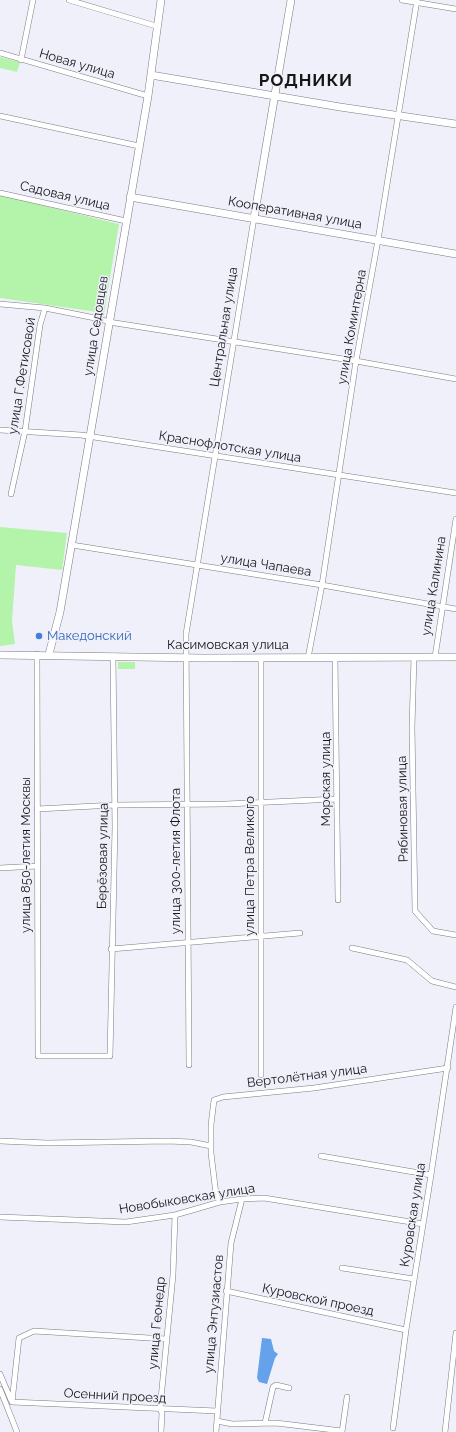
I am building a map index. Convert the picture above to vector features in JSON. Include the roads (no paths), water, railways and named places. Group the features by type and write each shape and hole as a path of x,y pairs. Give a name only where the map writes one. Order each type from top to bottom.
{"street":[{"path":"21,60 33,0"},
{"path":"69,0 156,26"},
{"name":"улица Седовцев","path":"49,654 60,612 72,546 148,96 160,0"},
{"name":"Центральная улица","path":"185,658 186,633 196,565 291,0"},
{"path":"402,0 417,1 456,9"},
{"name":"улица Коминтерна","path":"308,658 322,585 356,361 378,240 417,1"},
{"name":"Новая улица","path":"0,53 148,96"},
{"path":"151,75 456,124"},
{"path":"0,116 139,146"},
{"name":"Садовая улица","path":"0,193 126,221"},
{"name":"Кооперативная улица","path":"130,197 456,254"},
{"path":"0,304 45,308 109,322 356,361 456,379"},
{"name":"улица Г.Фетисовой","path":"11,494 25,431 40,325 45,308"},
{"name":"Краснофлотская улица","path":"0,430 90,437 456,493"},
{"name":"улица Калинина","path":"435,657 456,519"},
{"name":"улица Чапаева","path":"72,546 322,585 456,609"},
{"name":"Касимовская улица","path":"0,654 185,658 456,657"},
{"name":"улица 850-летия Москвы","path":"37,654 38,1056 110,1056"},
{"name":"Берёзовая улица","path":"110,1056 115,805 112,656"},
{"name":"Рябиновая улица","path":"414,657 412,727 415,911 433,931 456,935"},
{"name":"улица 300-летия Флота","path":"185,658 189,1065"},
{"name":"улица Петра Великого","path":"261,658 261,1075"},
{"name":"Морская улица","path":"335,658 338,900"},
{"path":"37,809 115,805 337,799"},
{"path":"0,868 38,866"},
{"path":"111,949 261,935 300,933"},
{"path":"352,948 407,960 432,981 456,987"},
{"name":"Куровская улица","path":"393,1428 406,1330 448,1068 456,1007"},
{"name":"Вертолётная улица","path":"220,1202 216,1194 211,1146 213,1103 216,1099 314,1088 448,1068"},
{"path":"0,1141 47,1143 168,1141 191,1142 211,1146"},
{"path":"321,1156 431,1175"},
{"name":"Новобыковская улица","path":"0,1217 126,1222 175,1215 220,1202 264,1198 423,1224"},
{"name":"улица Энтузиастов","path":"216,1432 231,1243 242,1199"},
{"name":"улица Геонедр","path":"161,1432 162,1413 160,1409 173,1275 175,1215"},
{"path":"342,1268 414,1279"},
{"name":"Куровской проезд","path":"226,1292 406,1330"},
{"path":"12,1402 19,1338 34,1331 166,1339"},
{"path":"445,1432 456,1333"},
{"path":"0,1374 12,1402"},
{"path":"265,1423 273,1387 276,1385 289,1388"},
{"path":"0,1389 17,1432"},
{"path":"217,1421 232,1424 265,1423 342,1431 347,1397"},
{"name":"Осенний проезд","path":"12,1402 217,1411"}],"water":[{"path":"262,1338 271,1339 274,1351 278,1354 275,1358 267,1384 259,1382 257,1378"}],"place":[{"name":"Македонский","path":"39,636"}],"district":[{"name":"РОДНИКИ","path":"306,81"}]}
